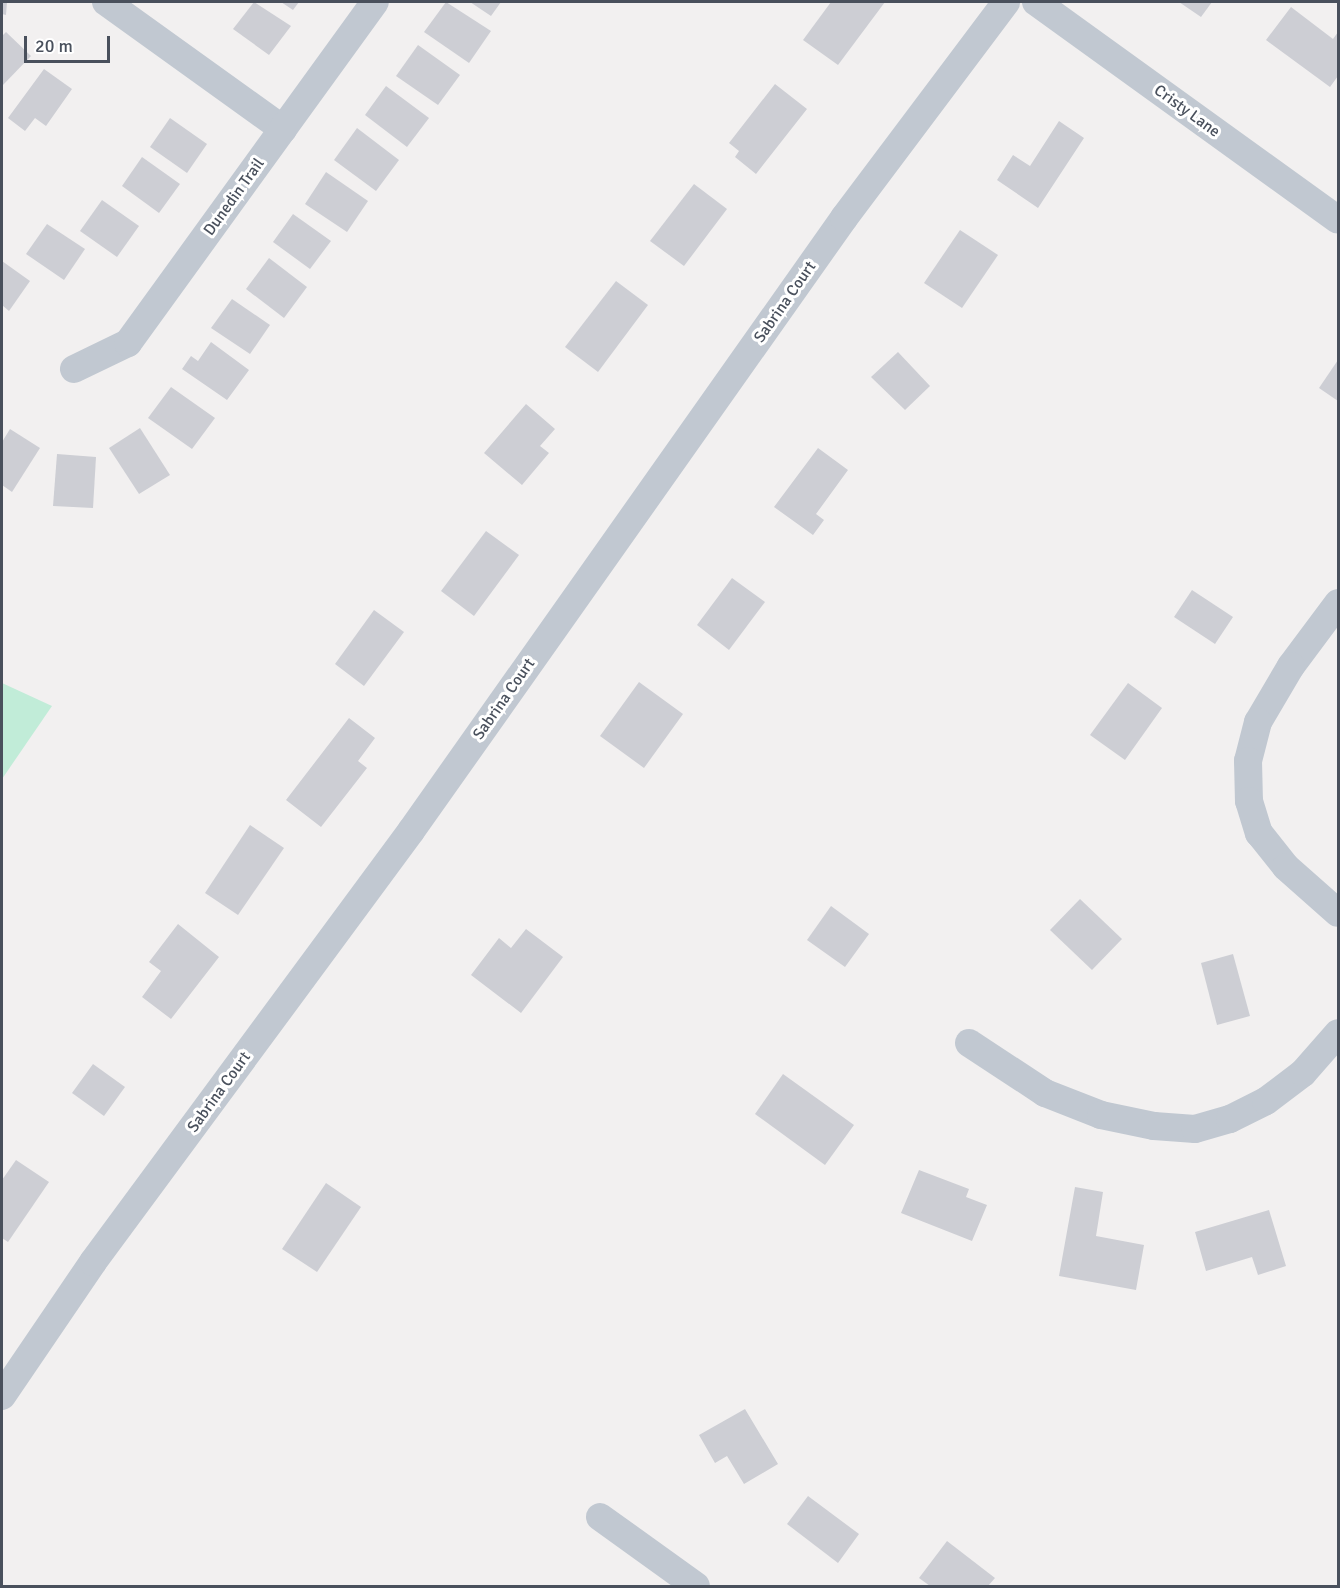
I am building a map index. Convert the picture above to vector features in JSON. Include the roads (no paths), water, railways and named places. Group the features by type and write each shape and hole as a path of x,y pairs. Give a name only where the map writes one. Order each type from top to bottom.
{"street":[{"path":"106,2 283,129"},
{"name":"Dunedin Trail","path":"74,369 128,343 375,2"},
{"name":"Sabrina Court","path":"2,1396 93,1262 411,831 844,218 1006,2"},
{"name":"Cristy Lane","path":"1036,2 1338,220"},
{"path":"1338,603 1291,666 1258,722 1248,761 1249,801 1259,833 1286,867 1338,913"},
{"path":"969,1042 1045,1093 1101,1115 1154,1126 1195,1129 1230,1119 1266,1101 1303,1073 1338,1033"},
{"path":"600,1517 696,1587"}]}
